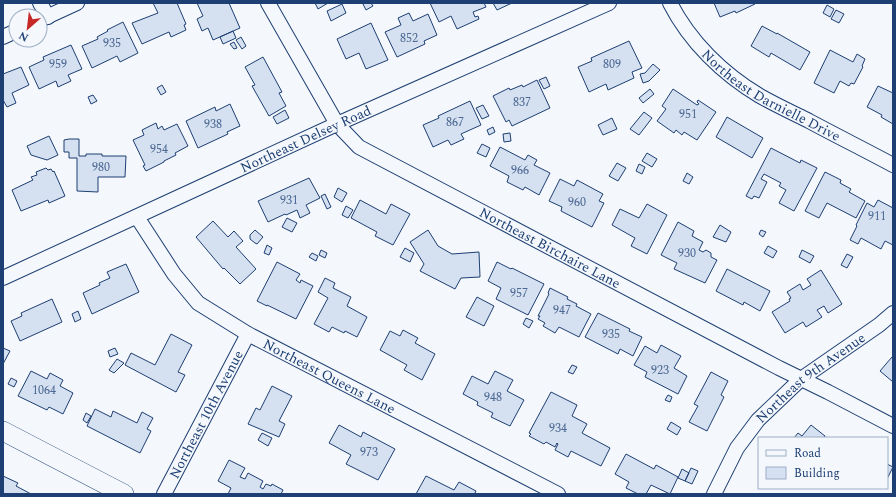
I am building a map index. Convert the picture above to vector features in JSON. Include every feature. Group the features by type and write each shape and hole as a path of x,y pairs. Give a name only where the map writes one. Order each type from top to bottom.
{"street":[{"path":"48,16 77,3"},
{"name":"Northeast Birchaire Lane","path":"268,3 337,124 359,147 893,426"},
{"name":"Northeast Delsey Road","path":"3,278 337,124 609,3"},
{"name":"Northeast Darnielle Drive","path":"670,3 686,30 718,65 738,81 760,96 893,165"},
{"name":"Northeast Queens Lane","path":"137,217 174,274 198,303 248,334 558,494"},
{"name":"Northeast 9th Avenue","path":"714,494 737,448 758,420 801,379 879,325 893,313"},
{"name":"Northeast 10th Avenue","path":"164,494 248,334"},
{"path":"3,431 124,494"}],"building":[{"path":"153,3 177,3 186,24 184,25 186,30 171,37 169,32 142,44 132,23 158,13"},
{"path":"197,3 229,3 240,28 213,40 208,28 202,31 197,19 203,16"},
{"path":"315,3 328,3 318,9"},
{"path":"371,3 373,6 366,10 363,4"},
{"path":"430,3 484,3 486,7 473,12 475,17 478,16 479,19 457,29 451,16 439,22"},
{"path":"493,3 512,3 497,10"},
{"path":"714,3 755,4 736,13 735,11 720,17"},
{"path":"342,4 346,13 331,21 327,11"},
{"path":"827,5 834,9 830,17 823,13"},
{"path":"836,10 844,14 839,23 831,19"},
{"path":"409,13 413,21 428,14 437,35 424,41 425,44 397,57 385,32 401,25 398,18"},
{"path":"123,22 138,53 120,62 117,56 92,68 82,46 98,39 97,37 108,31 107,30"},
{"path":"371,23 388,60 366,69 359,53 346,59 337,39"},
{"path":"762,26 810,52 800,70 771,53 769,57 751,46"},
{"path":"233,31 236,38 223,44 220,37"},
{"path":"241,37 246,46 242,49 236,40"},
{"path":"629,41 642,68 632,72 634,78 608,90 606,84 589,92 578,67 592,61 591,58"},
{"path":"234,42 237,48 234,49 230,44"},
{"path":"71,45 82,69 68,75 71,81 58,87 56,81 39,89 29,67 44,60 43,57"},
{"path":"830,50 853,62 857,54 865,59 862,66 863,67 854,84 851,83 849,86 840,81 834,93 814,83"},
{"path":"263,57 282,92 279,93 286,106 269,116 252,86 255,85 245,67"},
{"path":"653,64 660,70 649,81 643,83 640,74 645,73"},
{"path":"21,67 29,85 12,93 16,103 7,107 3,100 3,74"},
{"path":"546,77 550,86 544,89 539,80"},
{"path":"537,80 550,108 512,126 509,120 506,122 493,96 509,88 510,90 522,85 523,87"},
{"path":"162,85 166,92 161,95 157,88"},
{"path":"878,86 893,93 893,124 881,117 882,115 867,107"},
{"path":"650,89 654,94 643,103 639,98"},
{"path":"673,89 697,105 699,104 697,102 698,100 716,112 697,140 684,132 682,135 676,130 674,133 657,121 666,109 662,106"},
{"path":"93,95 97,101 91,104 88,97"},
{"path":"470,101 481,125 461,134 464,139 451,145 448,140 433,147 423,125"},
{"path":"230,104 240,126 227,132 228,134 198,148 186,121 215,107 216,111"},
{"path":"483,105 489,116 482,119 476,108"},
{"path":"285,110 289,118 277,124 273,117"},
{"path":"644,112 652,118 639,135 630,129"},
{"path":"727,117 763,138 752,158 716,137"},
{"path":"612,118 617,129 603,135 598,125"},
{"path":"156,123 158,129 162,126 164,130 177,124 188,146 175,153 176,155 146,171 143,166 145,165 133,140 144,135 142,130"},
{"path":"493,127 495,132 489,135 487,130"},
{"path":"510,133 511,141 504,142 503,134"},
{"path":"49,136 58,155 47,160 31,155 27,146"},
{"path":"79,139 79,156 86,156 86,154 102,154 102,156 126,156 125,177 98,177 98,192 77,191 77,158 69,158 69,152 64,152 64,140"},
{"path":"482,144 490,148 486,157 477,153"},
{"path":"500,147 525,160 528,155 537,160 534,165 550,173 539,195 525,187 523,190 507,182 509,176 490,166"},
{"path":"771,148 800,163 801,160 817,168 794,211 779,203 786,190 779,186 781,183 764,174 761,179 767,182 759,198 754,196 752,199 746,196"},
{"path":"647,153 657,159 652,167 642,161"},
{"path":"617,163 626,168 618,181 609,176"},
{"path":"639,164 645,167 642,174 636,171"},
{"path":"46,168 48,170 51,169 53,172 54,171 65,196 49,203 48,200 21,211 12,190 33,180 31,177 37,175 36,172"},
{"path":"825,172 841,180 840,183 851,189 849,192 865,201 856,218 827,203 819,218 805,211"},
{"path":"687,173 693,177 689,184 683,181"},
{"path":"309,178 320,198 306,205 310,213 300,218 297,210 268,222 258,201"},
{"path":"560,179 574,186 577,180 603,194 599,201 604,203 592,227 561,211 562,207 549,201"},
{"path":"338,188 347,193 342,202 334,197"},
{"path":"325,194 331,207 327,209 321,196"},
{"path":"360,200 386,214 391,204 410,214 393,245 375,236 377,232 351,218"},
{"path":"878,200 893,208 893,245 885,241 881,249 861,238 858,244 850,240 867,203 874,207"},
{"path":"647,204 667,215 647,254 631,246 635,238 612,225 620,209 639,218"},
{"path":"346,206 353,210 348,218 342,215"},
{"path":"287,218 297,223 292,232 282,227"},
{"path":"213,221 228,237 234,231 243,241 236,247 256,269 240,284 224,268 223,269 196,237"},
{"path":"678,222 694,231 692,236 703,242 699,250 703,252 706,250 711,253 711,257 717,260 705,283 674,269 677,263 661,255"},
{"path":"720,225 731,232 726,242 713,237"},
{"path":"255,230 263,237 257,244 250,239 250,235"},
{"path":"428,230 438,246 452,254 479,252 480,277 461,278 455,289 420,271 424,264 410,242"},
{"path":"761,230 766,232 763,237 759,234"},
{"path":"267,245 272,248 269,255 264,253"},
{"path":"768,246 777,251 773,258 764,253"},
{"path":"405,248 414,253 410,262 400,257"},
{"path":"321,250 327,253 325,258 319,255"},
{"path":"802,250 814,256 810,263 799,257"},
{"path":"312,253 318,256 316,261 309,257"},
{"path":"847,254 853,257 847,268 841,265"},
{"path":"277,262 300,274 296,280 300,283 301,280 313,286 296,319 257,301"},
{"path":"497,262 544,284 528,315 496,299 501,288 488,281"},
{"path":"126,264 139,292 92,314 83,293 100,285 99,283 110,278 107,272"},
{"path":"727,269 770,291 760,311 744,302 743,305 716,291"},
{"path":"821,270 842,304 828,313 824,306 817,310 822,317 806,327 803,322 785,333 772,312 790,301 789,299 791,298 787,292 800,284 803,290 811,285 807,279"},
{"path":"325,278 335,283 333,288 351,297 347,306 367,317 357,337 332,327 329,332 314,324 328,298 318,292"},
{"path":"550,288 568,297 567,299 577,304 576,306 591,314 579,337 559,327 555,333 543,326 545,323 538,319 540,316 538,316 549,294"},
{"path":"477,297 494,306 484,326 466,317"},
{"path":"52,299 62,322 20,341 11,321 22,316 21,313"},
{"path":"78,311 81,319 75,322 72,314"},
{"path":"598,313 630,329 629,331 642,337 633,356 620,349 618,354 585,337"},
{"path":"526,318 533,321 529,328 523,324"},
{"path":"403,330 418,338 415,343 435,354 422,380 404,370 407,365 380,350 390,331 400,336"},
{"path":"171,334 192,345 178,372 185,375 176,392 125,365 131,353 155,365"},
{"path":"661,345 681,356 674,368 687,376 678,394 645,377 647,372 634,365 645,346 657,353"},
{"path":"3,348 10,351 3,364"},
{"path":"115,348 118,354 110,357 108,351"},
{"path":"892,357 893,358 893,382 880,371"},
{"path":"117,359 124,363 114,373 109,370"},
{"path":"572,365 577,367 573,374 568,372"},
{"path":"31,371 47,379 50,373 63,380 60,386 73,393 63,414 49,407 47,410 18,396"},
{"path":"495,371 513,380 507,391 524,400 510,426 491,417 493,413 477,405 478,402 463,394 472,376 488,384"},
{"path":"711,372 728,381 721,395 724,397 707,431 689,422 698,406 694,404"},
{"path":"11,378 17,381 14,387 8,384"},
{"path":"272,386 292,396 279,421 285,424 279,437 248,424 256,408 260,410"},
{"path":"551,392 577,405 572,416 587,424 582,433 610,448 601,466 571,451 568,457 555,450 558,444 557,443 555,447 546,442 544,444 529,436 531,434 529,433"},
{"path":"668,395 672,397 670,402 665,400"},
{"path":"95,409 111,417 113,411 137,423 142,412 153,418 147,429 151,431 140,453 87,426"},
{"path":"86,413 91,416 87,423 83,420"},
{"path":"671,422 681,428 677,435 667,429"},
{"path":"339,425 361,437 363,432 395,449 378,480 346,464 351,455 329,443"},
{"path":"811,425 825,436 795,437 798,433 802,436"},
{"path":"262,433 272,438 268,446 258,440"},
{"path":"626,454 654,469 656,465 678,477 670,494 651,485 646,494 638,494 626,488 629,482 615,474"},
{"path":"229,460 245,468 240,477 245,479 248,473 263,481 260,487 263,489 266,484 271,486 272,484 283,490 281,494 228,494 231,488 218,481"},
{"path":"888,464 893,467 888,477"},
{"path":"691,468 698,471 692,484 685,481"},
{"path":"682,469 689,473 685,481 678,478"},
{"path":"3,476 18,483 16,486 31,494 3,494"},
{"path":"426,476 454,490 459,482 476,491 475,493 478,494 416,494"}]}
